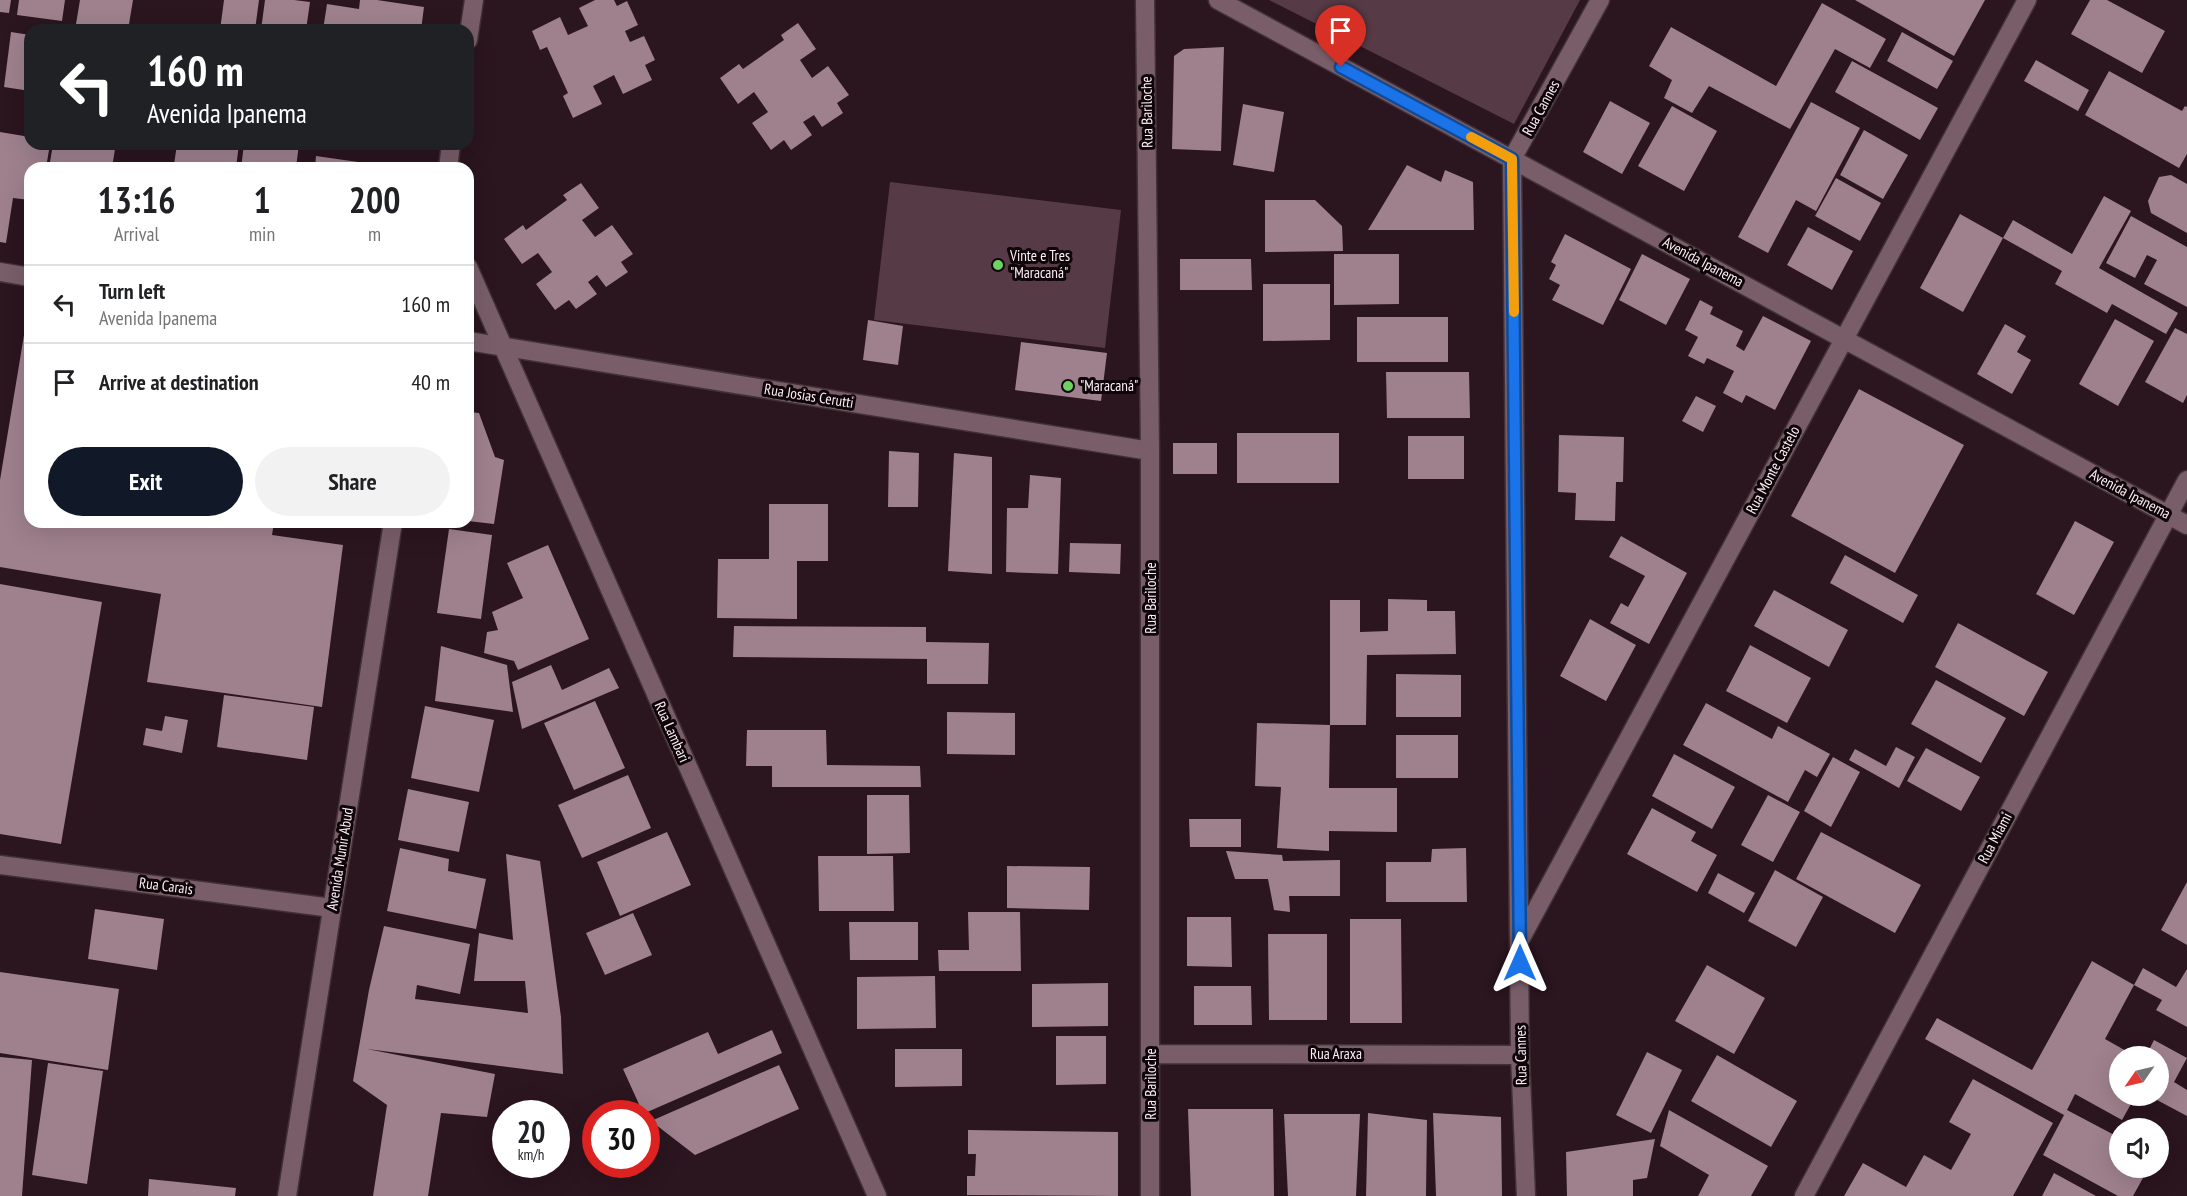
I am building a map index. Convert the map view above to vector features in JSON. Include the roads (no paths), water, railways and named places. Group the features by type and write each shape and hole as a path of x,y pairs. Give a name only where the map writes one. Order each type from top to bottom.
{"street":[{"path":"470,24 474,0"},
{"name":"Rua Bariloche","path":"1145,0 1150,451 1152,1054 1150,1196"},
{"name":"Avenida Ipanema","path":"1218,0 2187,525"},
{"name":"Rua Cannes","path":"1526,1196 1521,1055 1512,159 1600,0"},
{"name":"Rua Monte Castelo","path":"1520,940 2027,0"},
{"path":"0,272 24,276"},
{"name":"Rua Lambari","path":"474,281 877,1196"},
{"name":"Rua Josias Cerutti","path":"474,342 1150,451"},
{"name":"Rua Miami","path":"1804,1196 2187,480"},
{"name":"Avenida Munir Abud","path":"287,1196 392,528"},
{"name":"Rua Carais","path":"0,865 332,908"},
{"name":"Rua Araxa","path":"1152,1054 1521,1055"}],"place":[{"name":"Vinte e Tres \"Maracaná\"","path":"998,265"},
{"name":"\"Maracaná\"","path":"1068,386"}]}
